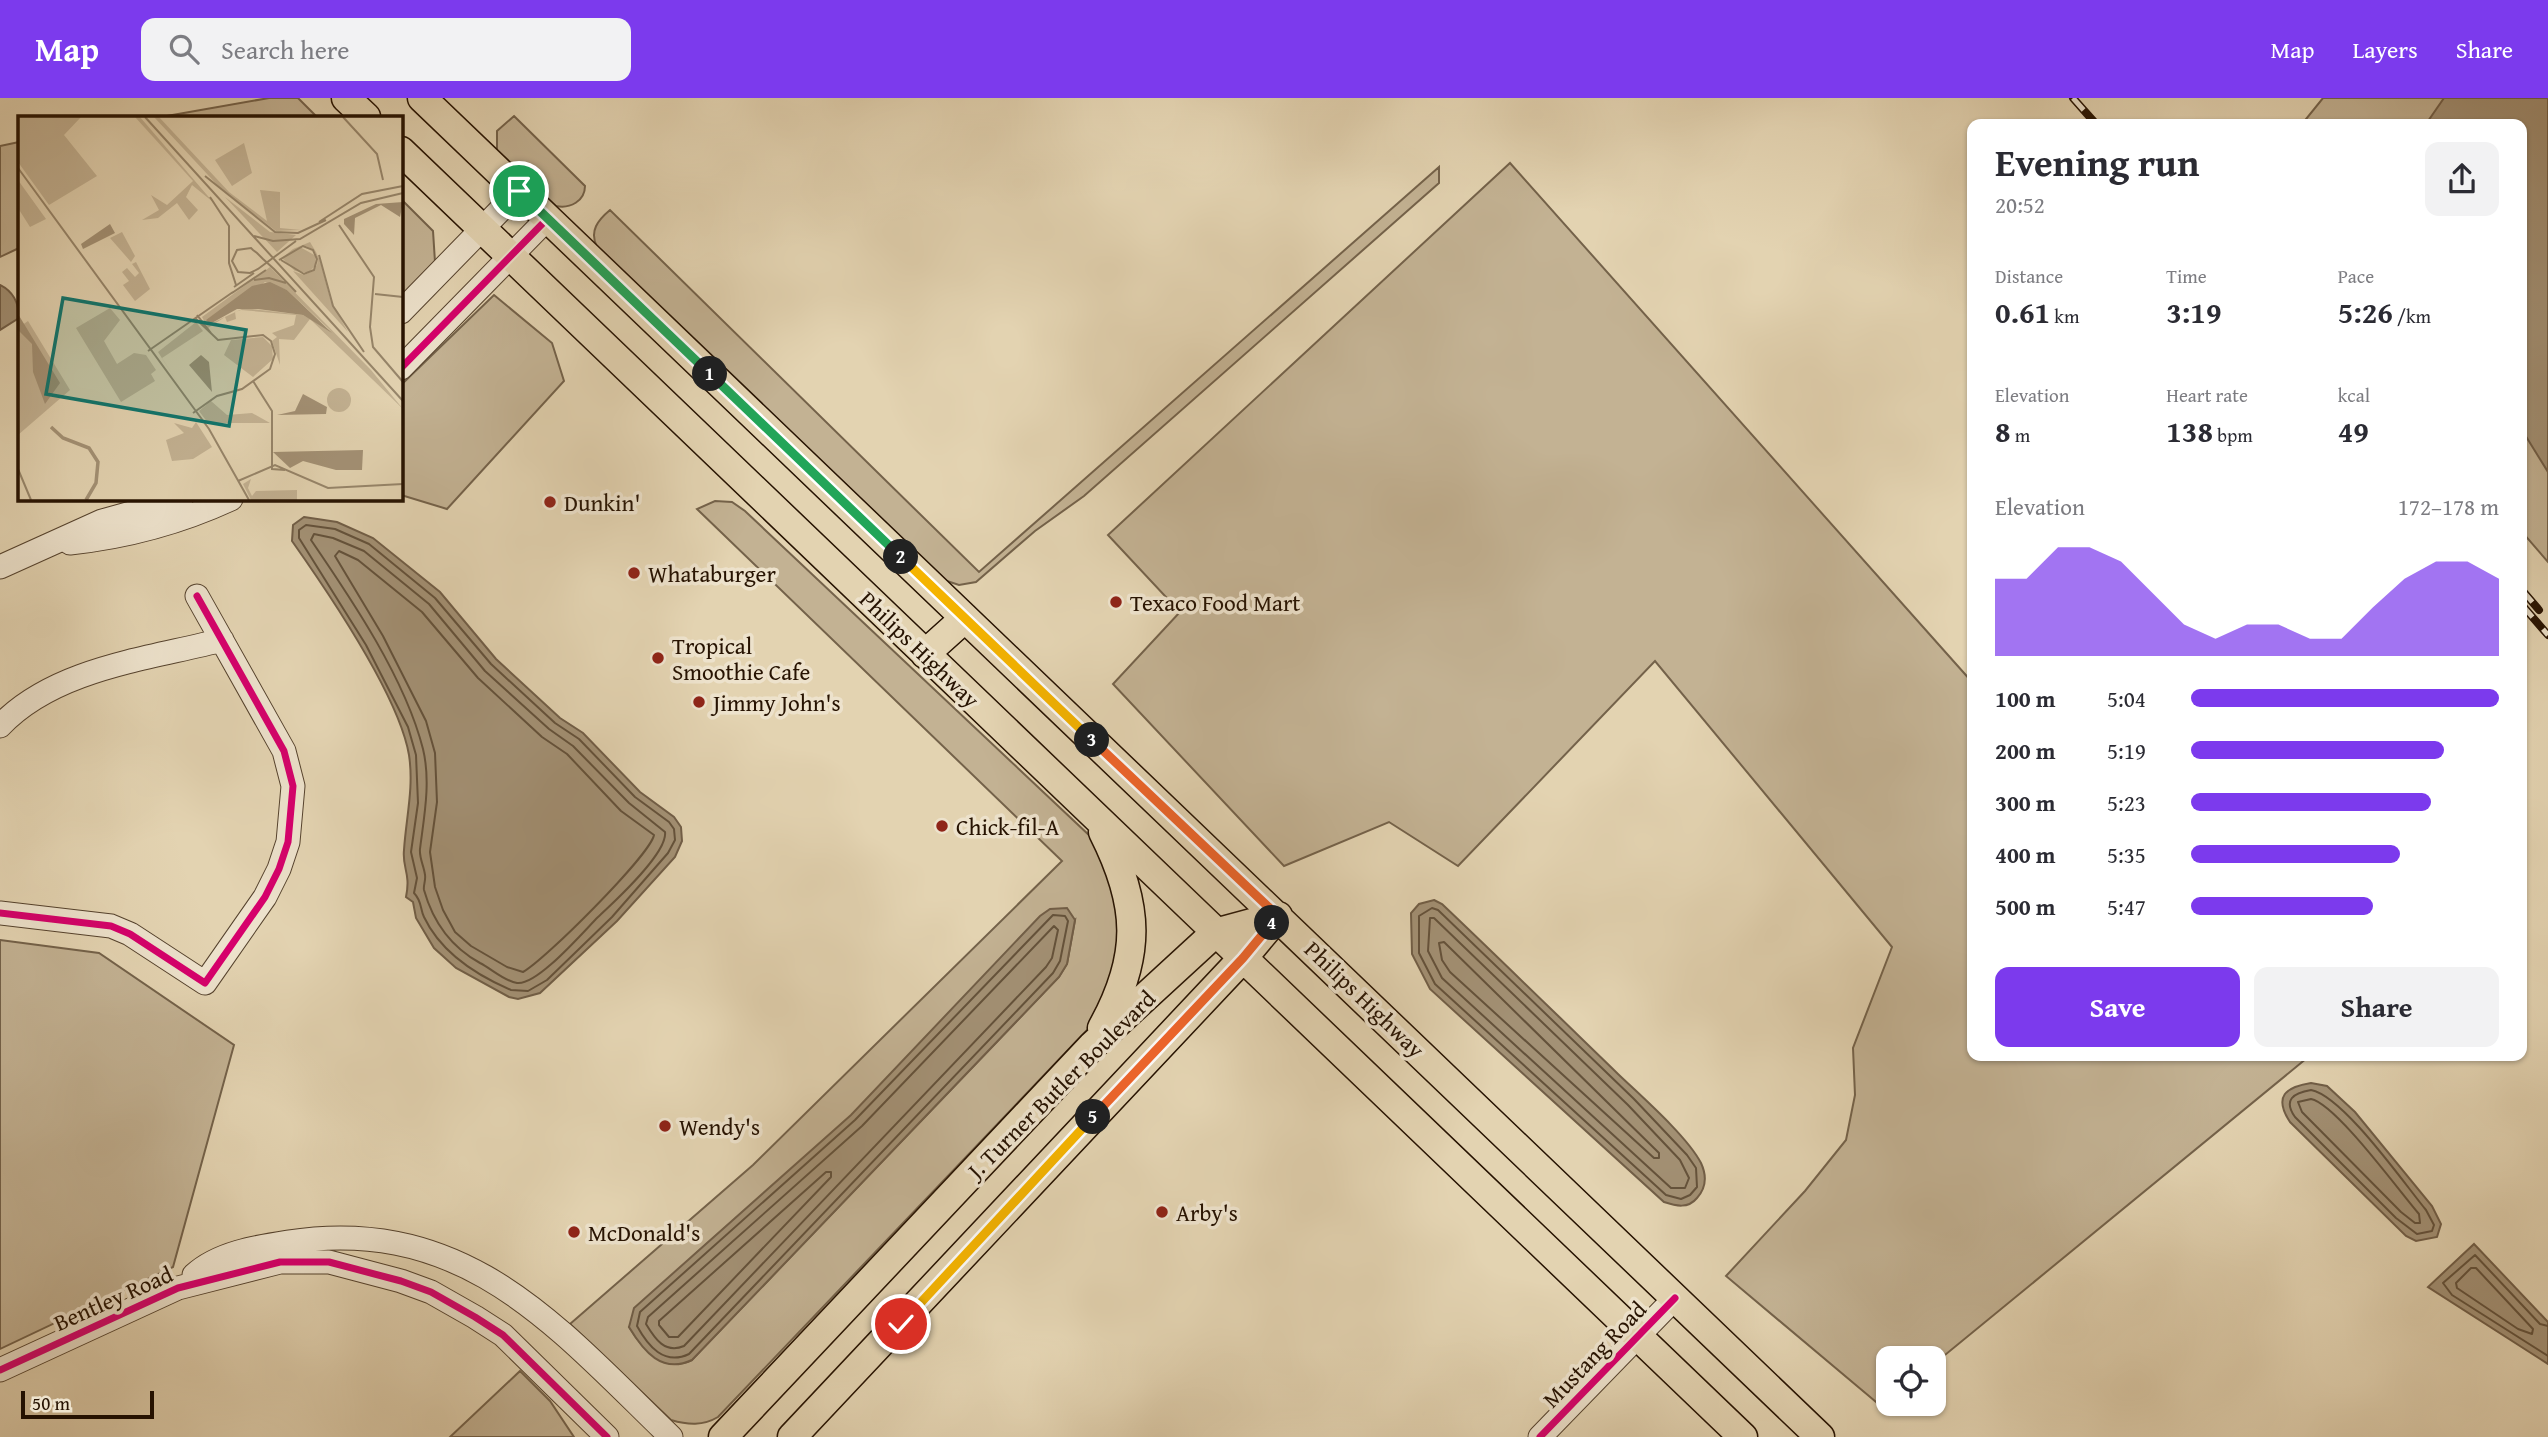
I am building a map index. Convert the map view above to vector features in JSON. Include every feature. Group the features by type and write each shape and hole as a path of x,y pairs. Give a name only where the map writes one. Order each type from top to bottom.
{"main road":[{"path":"346,98 365,116"},
{"name":"Philips Highway","path":"422,98 1820,1437"},
{"name":"Philips Highway","path":"402,152 925,654 1091,809 1215,933 1743,1437"},
{"path":"925,654 965,618"},
{"path":"1091,809 1120,866 1130,904 1133,934 1126,977 1092,1046"},
{"name":"J. Turner Butler Boulevard","path":"723,1437 1092,1046 1215,933 1278,916"},
{"name":"J. Turner Butler Boulevard","path":"792,1437 1243,958 1278,916"}],"street":[{"path":"402,311 519,191"},
{"path":"402,367 548,218"},
{"path":"0,567 102,521 177,500"},
{"path":"46,546 110,539 165,525 228,500"},
{"path":"0,914 111,926 130,934 205,983 265,897 288,842 293,811 293,786 284,751 198,596"},
{"path":"3,715 63,684 125,664 222,640"},
{"name":"Bentley Road","path":"178,1288 202,1267 219,1260 263,1246 307,1239 356,1240 444,1254 523,1300 574,1343 671,1437"},
{"name":"Bentley Road","path":"0,1370 178,1288 280,1262 329,1262 431,1292 503,1335 607,1437"},
{"name":"Mustang Road","path":"1540,1437 1675,1298"}],"shaded area":[{"path":"269,98 298,98 316,116 167,116"},
{"path":"2323,98 2548,98 2548,562 2527,538 2527,119 2306,119"},
{"path":"514,116 585,186 580,200 576,203 556,206 497,151 497,131"},
{"path":"18,142 18,248 0,257 0,146"},
{"path":"1510,163 1967,676 1967,1061 2303,1061 1946,1354 1946,1346 1876,1346 1876,1402 1726,1276 1805,1191 1846,1140 1855,1095 1853,1048 1892,947 1655,661 1458,866 1389,822 1284,866 1113,684 1180,612 1108,535"},
{"path":"1439,167 1439,183 1084,496 1035,531 976,582 959,585 944,580 597,247 594,236 599,222 610,210 979,572"},
{"path":"402,200 433,231 435,262 402,296"},
{"path":"494,295 552,343 564,381 447,509 402,495 402,384"},
{"path":"715,501 732,502 745,511 1091,837 1107,859 1126,945 1089,1028 718,1417 695,1424 671,1420 570,1324 753,1165 1062,861 697,509","holes":["1075,920 1067,964 1059,977 692,1360 672,1364 655,1357 641,1344 629,1327 693,1256"]},
{"path":"0,940 99,953 234,1045 173,1267 0,1349"},
{"path":"520,1371 550,1401 574,1437 450,1437"}],"water":[{"path":"2444,98 2548,98 2548,472 2527,438 2527,119 2429,119"},
{"path":"0,285 15,298 18,319 0,330"},
{"path":"304,517 337,522 373,538 440,592 496,659 560,718 583,733 640,792 674,817 681,827 682,841 675,857 617,921 540,993 518,999 509,997 456,968 434,948 416,918 413,902 406,897 408,882 404,856 411,779 403,731 392,704 360,645 292,541 293,525"},
{"path":"1434,900 1442,904 1675,1129 1694,1152 1704,1173 1702,1190 1690,1204 1682,1206 1664,1202 1430,989 1412,954 1411,913 1419,904"},
{"path":"1067,908 1075,920 1067,964 1059,977 692,1360 672,1364 655,1358 648,1352 629,1327 634,1308 851,1115 1040,916 1050,909"},
{"path":"2311,1083 2327,1086 2355,1112 2432,1206 2441,1224 2437,1237 2416,1241 2406,1236 2290,1122 2283,1106 2285,1094 2295,1087"},
{"path":"2474,1244 2548,1322 2548,1364 2428,1287"}],"railway":[{"path":"2073,98 2092,119"},
{"path":"2527,596 2539,610"},
{"path":"2527,611 2548,635"}],"cycle path":[{"path":"402,367 548,218"},
{"path":"0,913 111,926 130,934 205,983 265,897 279,869 288,842 293,786 284,751 197,596"},
{"path":"0,1370 178,1288 280,1262 329,1262 431,1292 475,1317 503,1335 607,1437"},
{"path":"1540,1437 1675,1298"}],"place":[{"name":"Dunkin'","path":"550,502"},
{"name":"Whataburger","path":"634,573"},
{"name":"Texaco Food Mart","path":"1116,602"},
{"name":"Tropical Smoothie Cafe","path":"658,658"},
{"name":"Jimmy John's","path":"699,702"},
{"name":"Chick-fil-A","path":"942,826"},
{"name":"Wendy's","path":"665,1126"},
{"name":"Arby's","path":"1162,1212"},
{"name":"McDonald's","path":"574,1232"}],"route":[{"path":"519,191 1278,916 1160,1048 995,1220 901,1324"}]}
